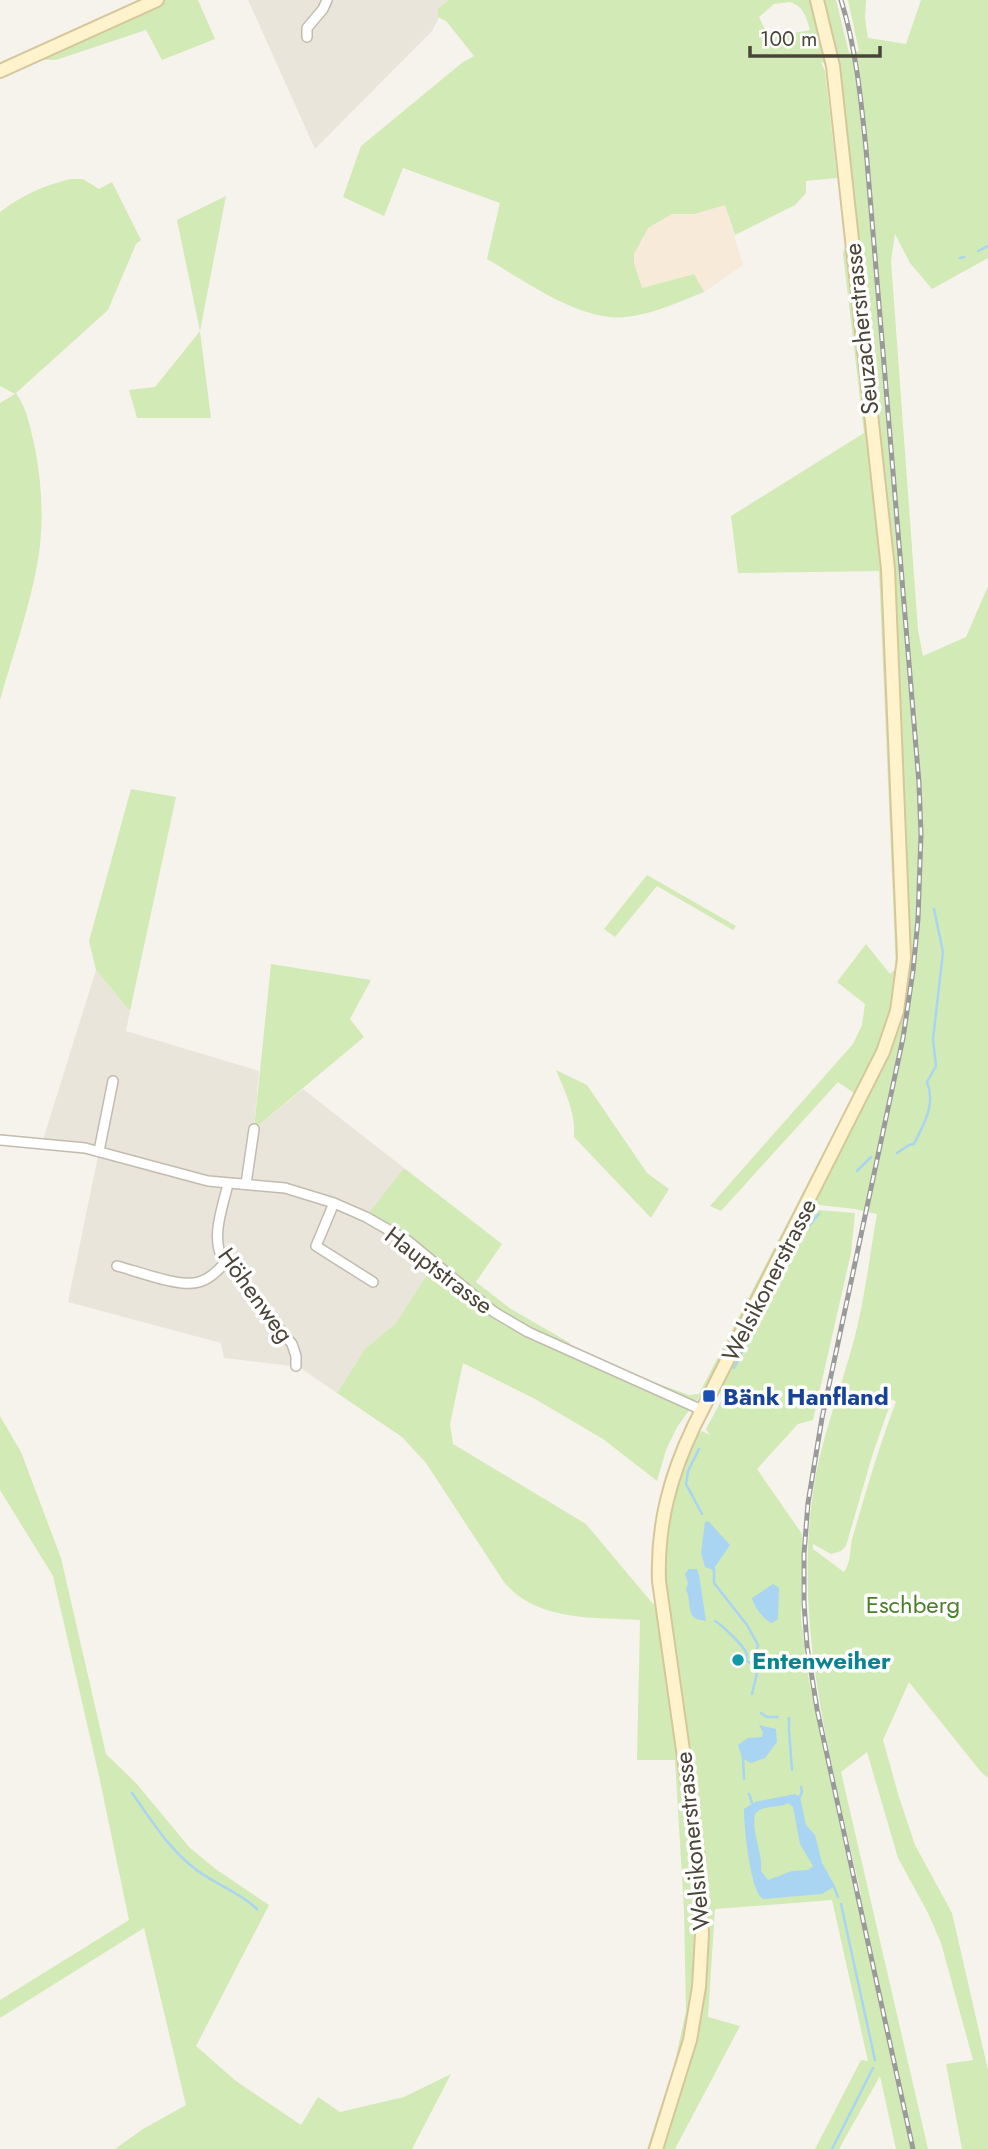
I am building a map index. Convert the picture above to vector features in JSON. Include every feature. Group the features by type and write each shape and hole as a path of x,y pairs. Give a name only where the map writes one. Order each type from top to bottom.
{"main road":[{"path":"0,71 157,0"},
{"name":"Seuzacherstrasse","path":"817,0 832,66 839,117 888,569 892,660"},
{"name":"Welsikonerstrasse","path":"656,2149 690,2040 699,1986 702,1934 699,1870 662,1603 659,1548 663,1516 672,1477 702,1410 875,1070 897,1011 903,976 904,947 892,660"}],"street":[{"path":"307,37 307,28 327,0"},
{"path":"99,1151 113,1081"},
{"path":"246,1184 254,1129"},
{"name":"Hauptstrasse","path":"0,1140 99,1151 200,1179 285,1188 334,1203 366,1217 408,1241 494,1312 528,1332 702,1410"},
{"name":"Höhenweg","path":"228,1184 217,1239 220,1253 292,1345 296,1366"},
{"path":"334,1203 316,1246 373,1282"},
{"path":"117,1266 193,1284 209,1277 226,1262"}],"shaded area":[{"path":"248,0 449,0 438,8 438,20 432,31 315,149"},
{"path":"725,205 743,265 704,292 693,274 642,288 634,254 647,228 672,214 695,214"},
{"path":"96,970 130,1011 126,1031 259,1071 254,1129 303,1089 404,1168 367,1217 435,1262 396,1323 365,1349 337,1393 299,1367 224,1358 221,1343 68,1302 99,1151 42,1143"}],"green space":[{"path":"157,0 198,0 215,39 162,60 146,30 56,60 26,59"},
{"name":"Eschberg","path":"449,0 836,0 849,53 859,51 848,0 866,0 868,38 906,44 921,0 988,0 988,258 932,289 910,263 895,234 891,261 918,630 923,656 966,637 988,586 988,1778 909,1682 883,1740 915,1845 952,1913 988,2070 988,2149 962,2149 946,2064 973,2060 941,1943 898,1858 867,1752 841,1772 928,2149 896,2149 880,2076 839,2149 815,2149 861,2060 868,2061 832,1900 715,1909 708,2017 740,2026 675,2149 647,2149 674,2066 686,2011 684,1910 675,1760 637,1760 640,1620 567,1615 549,1611 517,1595 504,1582 426,1463 402,1437 337,1393 365,1349 396,1323 435,1262 366,1217 404,1168 502,1244 476,1282 511,1309 570,1343 567,1350 689,1395 699,1394 854,1093 838,1082 721,1211 710,1206 853,1044 862,1025 865,1004 837,982 866,944 890,974 896,969 879,571 738,573 731,516 864,433 843,254 850,225 832,66 821,62 825,71 837,178 806,181 806,193 795,205 735,235 725,205 695,214 672,214 648,228 634,254 642,288 694,274 704,292 646,313 609,317 572,307 487,259 500,203 403,168 384,216 343,197 361,146 463,62 474,56 446,21 438,17 438,8","holes":["790,2 801,9 810,30 769,38 759,17 774,4","802,1203 877,1214 855,1336 817,1470 808,1544 808,1595 819,1696 861,1895 855,1896 808,1675 801,1618 802,1534 757,1469 798,1424 813,1420 851,1253 855,1213 819,1210 807,1217 720,1388 721,1401 706,1429 710,1435 702,1431 695,1440 674,1494 665,1548 662,1603 653,1604 586,1524 453,1444 450,1424 463,1363 535,1399 603,1439 657,1481 666,1450 677,1427 707,1386","892,1399 896,1402 868,1485 844,1572 813,1549 813,1544 831,1554 846,1546"]},
{"path":"70,179 83,179 99,189 112,182 141,240 136,244 108,310 16,393 26,413 35,448 42,518 31,595 0,700 0,403 15,394 0,386 0,212 33,192"},
{"path":"226,196 200,331 177,220"},
{"path":"200,331 211,418 137,418 129,390 155,387"},
{"path":"131,789 176,797 130,1011 96,970 89,941"},
{"path":"647,875 736,926 733,930 657,886 615,937 604,929"},
{"path":"271,964 371,980 350,1019 364,1037 254,1129"},
{"path":"556,1070 587,1085 647,1173 669,1189 651,1218 574,1137 572,1111"},
{"path":"0,1416 21,1452 61,1558 106,1754 136,1783 190,1848 269,1905 196,2046 236,2081 301,2125 318,2097 340,2112 404,2097 451,2074 412,2149 115,2149 143,2129 186,2105 144,1928 0,2018 0,2000 129,1920 53,1576 0,1490"}],"water":[{"path":"708,1521 730,1545 713,1570 705,1567 701,1553 705,1522"},
{"path":"689,1569 697,1569 699,1575 706,1621 695,1618 691,1612 685,1574"},
{"path":"773,1584 779,1588 778,1619 772,1623 760,1613 752,1598"},
{"name":"Entenweiher","path":"759,1725 776,1729 777,1742 765,1758 751,1763 742,1758 738,1745 748,1738 762,1737 763,1732"},
{"path":"795,1794 800,1797 806,1825 815,1835 822,1863 835,1886 822,1894 763,1899 758,1894 751,1871 744,1809 755,1802","holes":["788,1803 793,1807 800,1844 813,1866 808,1870 792,1871 768,1880 761,1871 755,1814 762,1809"]}],"waterway":[{"path":"978,251 988,246"},
{"path":"960,258 964,257"},
{"path":"897,1153 914,1144 925,1121 930,1098 927,1082 936,1066 933,1039 943,952 934,909"},
{"path":"857,1171 871,1157"},
{"path":"734,1368 800,1236 819,1214"},
{"path":"699,1449 688,1471 686,1484 702,1514"},
{"path":"714,1569 714,1583 747,1625 758,1645 754,1660 758,1669 752,1694"},
{"path":"715,1621 737,1641 747,1654 746,1660 756,1668"},
{"path":"761,1713 767,1717 778,1717"},
{"path":"789,1718 789,1728"},
{"path":"789,1730 792,1770"},
{"path":"743,1759 744,1779"},
{"path":"800,1797 801,1787"},
{"path":"132,1793 162,1835 188,1863 257,1909"},
{"path":"749,1794 752,1803"},
{"path":"834,1887 838,1897"},
{"path":"841,1904 875,2060"},
{"path":"832,2149 873,2068"}],"railway":[{"path":"841,0 854,55 866,149 921,834 918,919 903,1038 822,1418 808,1503 804,1603 807,1646 817,1709 913,2149"}],"place":[{"name":"Bänk Hanfland","path":"709,1396"},
{"name":"Entenweiher","path":"738,1660"}]}
